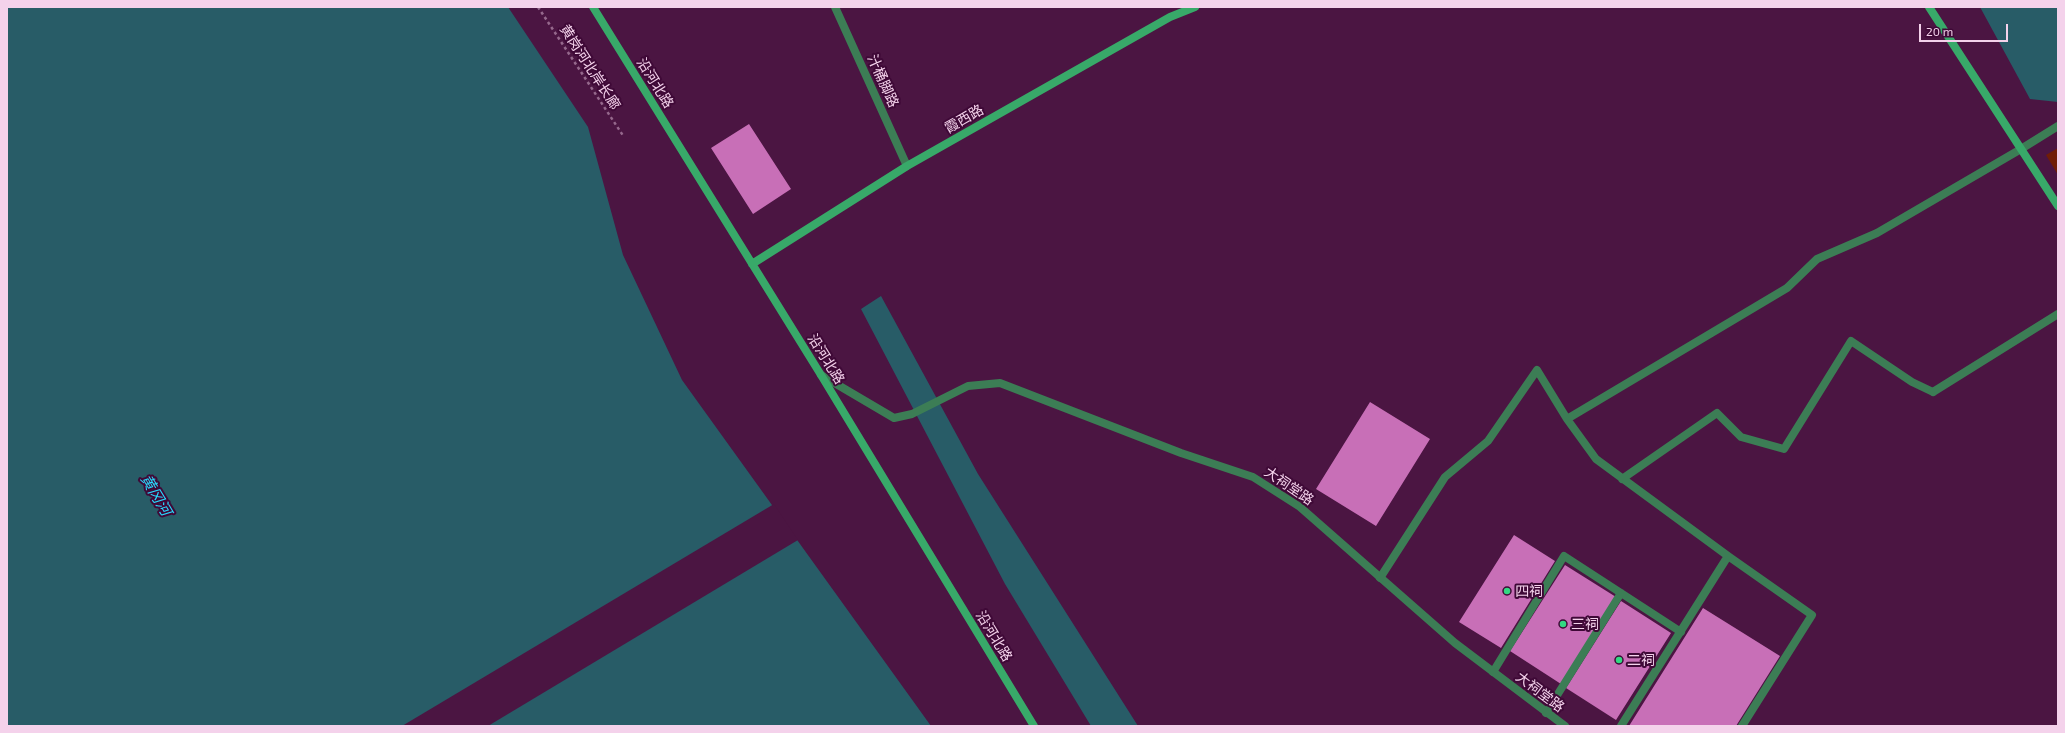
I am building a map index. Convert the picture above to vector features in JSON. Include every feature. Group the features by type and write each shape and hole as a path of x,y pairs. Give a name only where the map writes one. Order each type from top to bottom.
{"street":[{"name":"沿河北路","path":"593,7 821,375 1034,726"},
{"name":"汁桶脚路","path":"835,7 907,166"},
{"name":"霞西路","path":"752,264 907,166 1170,17 1195,7"},
{"path":"1929,7 2058,206"},
{"path":"1567,419 1787,288 1817,259 1877,233 2058,126"},
{"path":"1622,478 1718,413 1741,437 1784,449 1851,340 1912,382 1933,392 2058,314"},
{"path":"1380,578 1445,477 1488,441 1537,370 1567,419 1596,459 1728,556 1812,615 1742,726"},
{"name":"大祠堂路","path":"821,375 894,418 912,414 968,386 1000,383 1181,453 1253,477 1300,507 1455,643 1565,726"},
{"path":"1493,672 1564,556 1681,632"},
{"path":"1621,726 1728,556"},
{"path":"1546,713 1621,593"}],"path":[{"name":"黄岗河北岸长廊","path":"538,7 624,137"}],"shaded area":[{"path":"2058,148 2058,175 2046,155"}],"water":[{"name":"黄冈河","path":"7,7 508,7 588,127 623,255 682,380 931,726 7,726"},
{"path":"1980,7 2058,7 2058,102 2030,99"},
{"path":"881,296 978,474 1138,726 1091,726 1005,584 861,309"}],"pier":[{"path":"774,504 798,540 488,726 402,726"}],"building":[{"path":"749,124 791,189 753,214 711,148"},
{"path":"1370,402 1430,439 1376,526 1316,489"},
{"name":"四祠","path":"1514,535 1555,561 1501,648 1459,622"},
{"name":"三祠","path":"1565,565 1616,597 1561,684 1510,651"},
{"name":"二祠","path":"1621,601 1671,633 1616,720 1566,688"},
{"path":"1703,608 1780,656 1736,726 1629,726"}],"place":[{"name":"四祠","path":"1507,591"},
{"name":"三祠","path":"1563,624"},
{"name":"二祠","path":"1619,660"}]}
